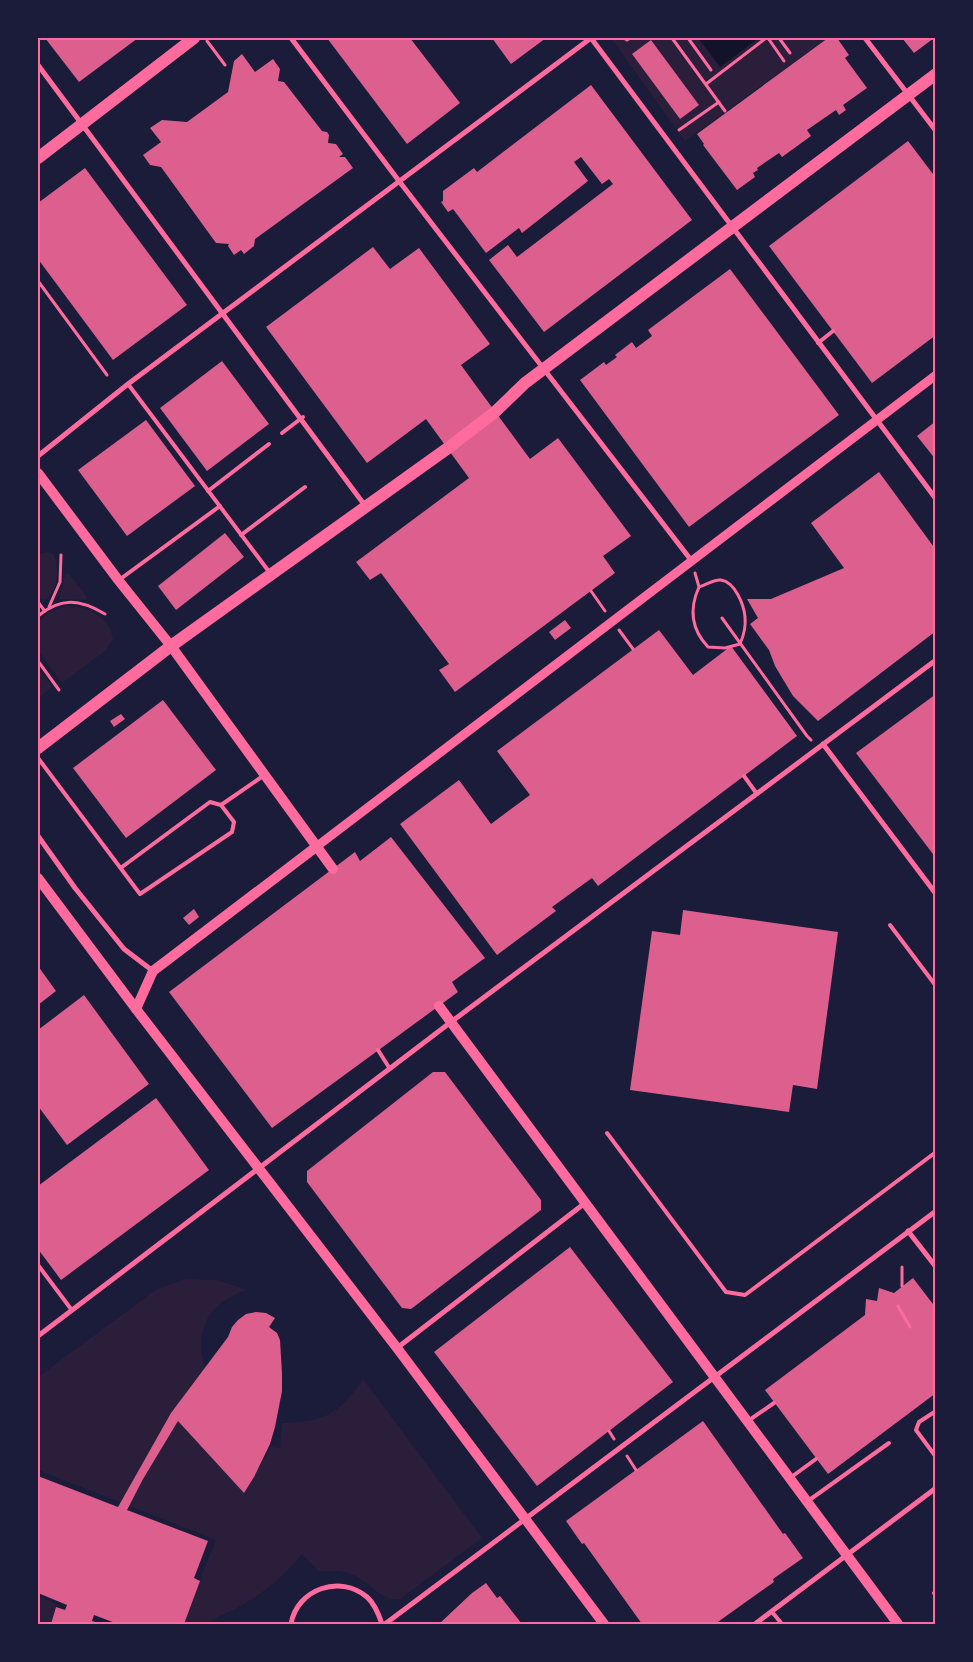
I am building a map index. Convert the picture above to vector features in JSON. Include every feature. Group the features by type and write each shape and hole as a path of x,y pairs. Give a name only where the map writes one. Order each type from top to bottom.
{"main road":[{"path":"38,158 194,38"},
{"path":"38,748 171,646 495,412 525,383 936,74"},
{"path":"38,473 119,581 171,646 333,869"},
{"path":"136,1009 153,971 316,847"},
{"path":"38,878 136,1009 397,1348 604,1624"},
{"path":"439,1006 898,1624"}],"street":[{"path":"291,38 691,560"},
{"path":"38,456 128,384 591,38 875,420 936,499"},
{"path":"865,38 936,131"},
{"path":"38,65 222,314 302,418 366,507"},
{"path":"316,847 936,375"},
{"path":"38,1336 71,1309 452,1022 936,660"},
{"path":"821,746 936,894"},
{"path":"38,836 75,888 124,949 153,971"},
{"path":"397,1348 586,1202"},
{"path":"291,1624 297,1607 308,1595 322,1588 338,1585 354,1589 368,1598 378,1611 384,1624 936,1211"},
{"path":"908,1231 936,1267"},
{"path":"755,1624 936,1488"}],"lane":[{"path":"818,343 833,331"},
{"path":"128,384 271,575"},
{"path":"282,433 302,418"},
{"path":"208,491 269,444"},
{"path":"241,535 305,487"},
{"path":"119,581 220,506"},
{"path":"38,758 122,867 140,894 232,832 234,822 222,805 210,802 122,867"},
{"path":"222,805 265,775"},
{"path":"744,776 757,794"},
{"path":"890,925 936,986"},
{"path":"378,1050 390,1069"},
{"path":"607,1133 726,1292 745,1295 936,1152"},
{"path":"38,1265 71,1309"},
{"path":"748,1422 774,1403"},
{"path":"936,1411 919,1422 916,1430 936,1457"},
{"path":"807,1502 889,1443"},
{"path":"790,1478 816,1458"},
{"path":"772,1612 782,1624"}],"path":[{"path":"205,38 224,65"},
{"path":"624,38 627,40 630,38"},
{"path":"672,38 725,110"},
{"path":"688,38 711,70"},
{"path":"706,84 767,38 784,61"},
{"path":"779,38 790,53"},
{"path":"679,130 719,102"},
{"path":"38,282 107,375"},
{"path":"48,607 60,582 61,555"},
{"path":"718,580 728,581 731,585 740,600 746,616 745,635 740,644 726,648 716,648 708,647 702,641 697,634 692,618 695,597 699,587 718,580"},
{"path":"38,602 44,610"},
{"path":"38,616 48,607 59,604 78,603 105,614"},
{"path":"722,618 806,736 821,746"},
{"path":"38,661 59,690"},
{"path":"902,1268 902,1286"},
{"path":"898,1306 910,1327"}],"shaded area":[{"path":"611,38 827,38 685,141"},
{"path":"698,38 759,38 720,67"},
{"path":"53,553 57,565 57,577 51,594 47,599 42,599 38,596 38,554"},
{"path":"66,573 69,574 87,597 86,600 59,599"},
{"path":"66,606 89,610 102,618 111,631 113,639 105,651 62,683 38,650 38,622 48,613"},
{"path":"38,668 52,687 38,698"},
{"path":"186,1279 218,1280 247,1290 222,1302 207,1319 201,1341 205,1368 171,1413 244,1493 271,1447 280,1448 282,1423 309,1421 330,1414 346,1400 363,1379 482,1538 400,1599 393,1599 380,1594 364,1581 351,1574 339,1571 319,1571 302,1554 283,1575 262,1593 238,1608 212,1620 211,1624 182,1624 216,1540 38,1470 38,1377 157,1289"},
{"path":"38,1596 56,1604 51,1624 38,1624"}],"building":[{"path":"45,38 138,38 79,82"},
{"path":"327,38 410,38 460,103 407,144"},
{"path":"492,38 546,38 511,64"},
{"path":"828,38 837,38 849,55 845,58 867,88 843,105 846,110 839,115 836,110 807,130 811,136 782,157 779,153 757,168 758,170 753,173 755,177 737,190 703,145 697,134"},
{"path":"902,38 934,38 914,53"},
{"path":"651,40 699,105 680,119 632,54"},
{"path":"242,54 255,72 273,59 280,69 278,81 284,82 322,131 327,132 329,135 328,143 336,144 343,154 339,157 345,157 353,168 255,239 254,246 244,254 241,250 234,255 228,246 229,244 216,243 161,167 150,165 143,155 161,142 150,128 162,120 187,122 228,92 234,61"},
{"path":"591,85 692,220 544,332 489,260 508,245 517,257 613,184 609,179 602,184 581,157 574,162 588,181 522,233 519,228 486,253 453,209 448,212 441,202 443,201 443,191 474,168 477,172"},
{"path":"908,141 936,178 936,335 872,383 769,246"},
{"path":"85,168 187,305 113,360 38,259 38,203"},
{"path":"373,247 390,269 419,248 490,344 461,365 530,459 558,438 631,536 603,556 615,573 455,692 439,670 449,664 381,573 370,580 356,562 469,478 426,419 367,463 266,327"},
{"path":"730,269 839,415 689,527 580,380 604,362 606,365 617,357 615,355 632,342 636,348 652,336 648,330"},
{"path":"222,361 269,424 207,471 160,408"},
{"path":"146,420 195,486 127,536 78,470"},
{"path":"936,421 936,460 917,436"},
{"path":"879,472 936,550 936,631 818,721 793,696 775,666 769,650 750,624 758,618 747,599 771,599 844,568 811,523"},
{"path":"225,533 244,557 176,610 158,586"},
{"path":"565,620 571,628 555,640 549,632"},
{"path":"659,630 693,675 731,646 797,736 598,886 592,878 552,907 556,911 497,955 400,824 459,780 491,824 530,795 497,751"},
{"path":"936,694 936,858 856,753"},
{"path":"163,700 216,770 126,838 73,768"},
{"path":"121,714 125,719 114,727 110,721"},
{"path":"391,837 485,958 452,982 458,992 272,1128 169,992 355,852 360,861"},
{"path":"194,909 199,917 189,925 183,918"},
{"path":"683,910 838,932 817,1089 793,1085 789,1112 630,1090 652,931 680,935"},
{"path":"38,966 56,991 38,1005"},
{"path":"84,995 149,1084 67,1145 38,1106 38,1030"},
{"path":"433,1072 445,1072 541,1200 541,1210 411,1309 402,1308 307,1182 307,1171"},
{"path":"156,1098 209,1170 61,1280 38,1249 38,1186"},
{"path":"570,1247 673,1382 537,1486 434,1352"},
{"path":"913,1278 936,1308 936,1393 828,1474 765,1390 865,1315 866,1299 877,1301 879,1288 894,1293"},
{"path":"266,1313 275,1318 269,1327 277,1333 280,1340 282,1391 270,1444 244,1493 178,1421 143,1479 127,1510 208,1541 194,1578 200,1581 184,1624 118,1624 94,1615 92,1621 102,1624 51,1624 56,1607 65,1610 67,1605 38,1593 38,1476 118,1507 171,1413 228,1337 232,1327 246,1314"},
{"path":"703,1421 783,1534 785,1533 803,1558 773,1579 774,1582 715,1624 642,1624 566,1521"},
{"path":"486,1583 497,1598 500,1596 522,1624 439,1624 472,1593"}]}
